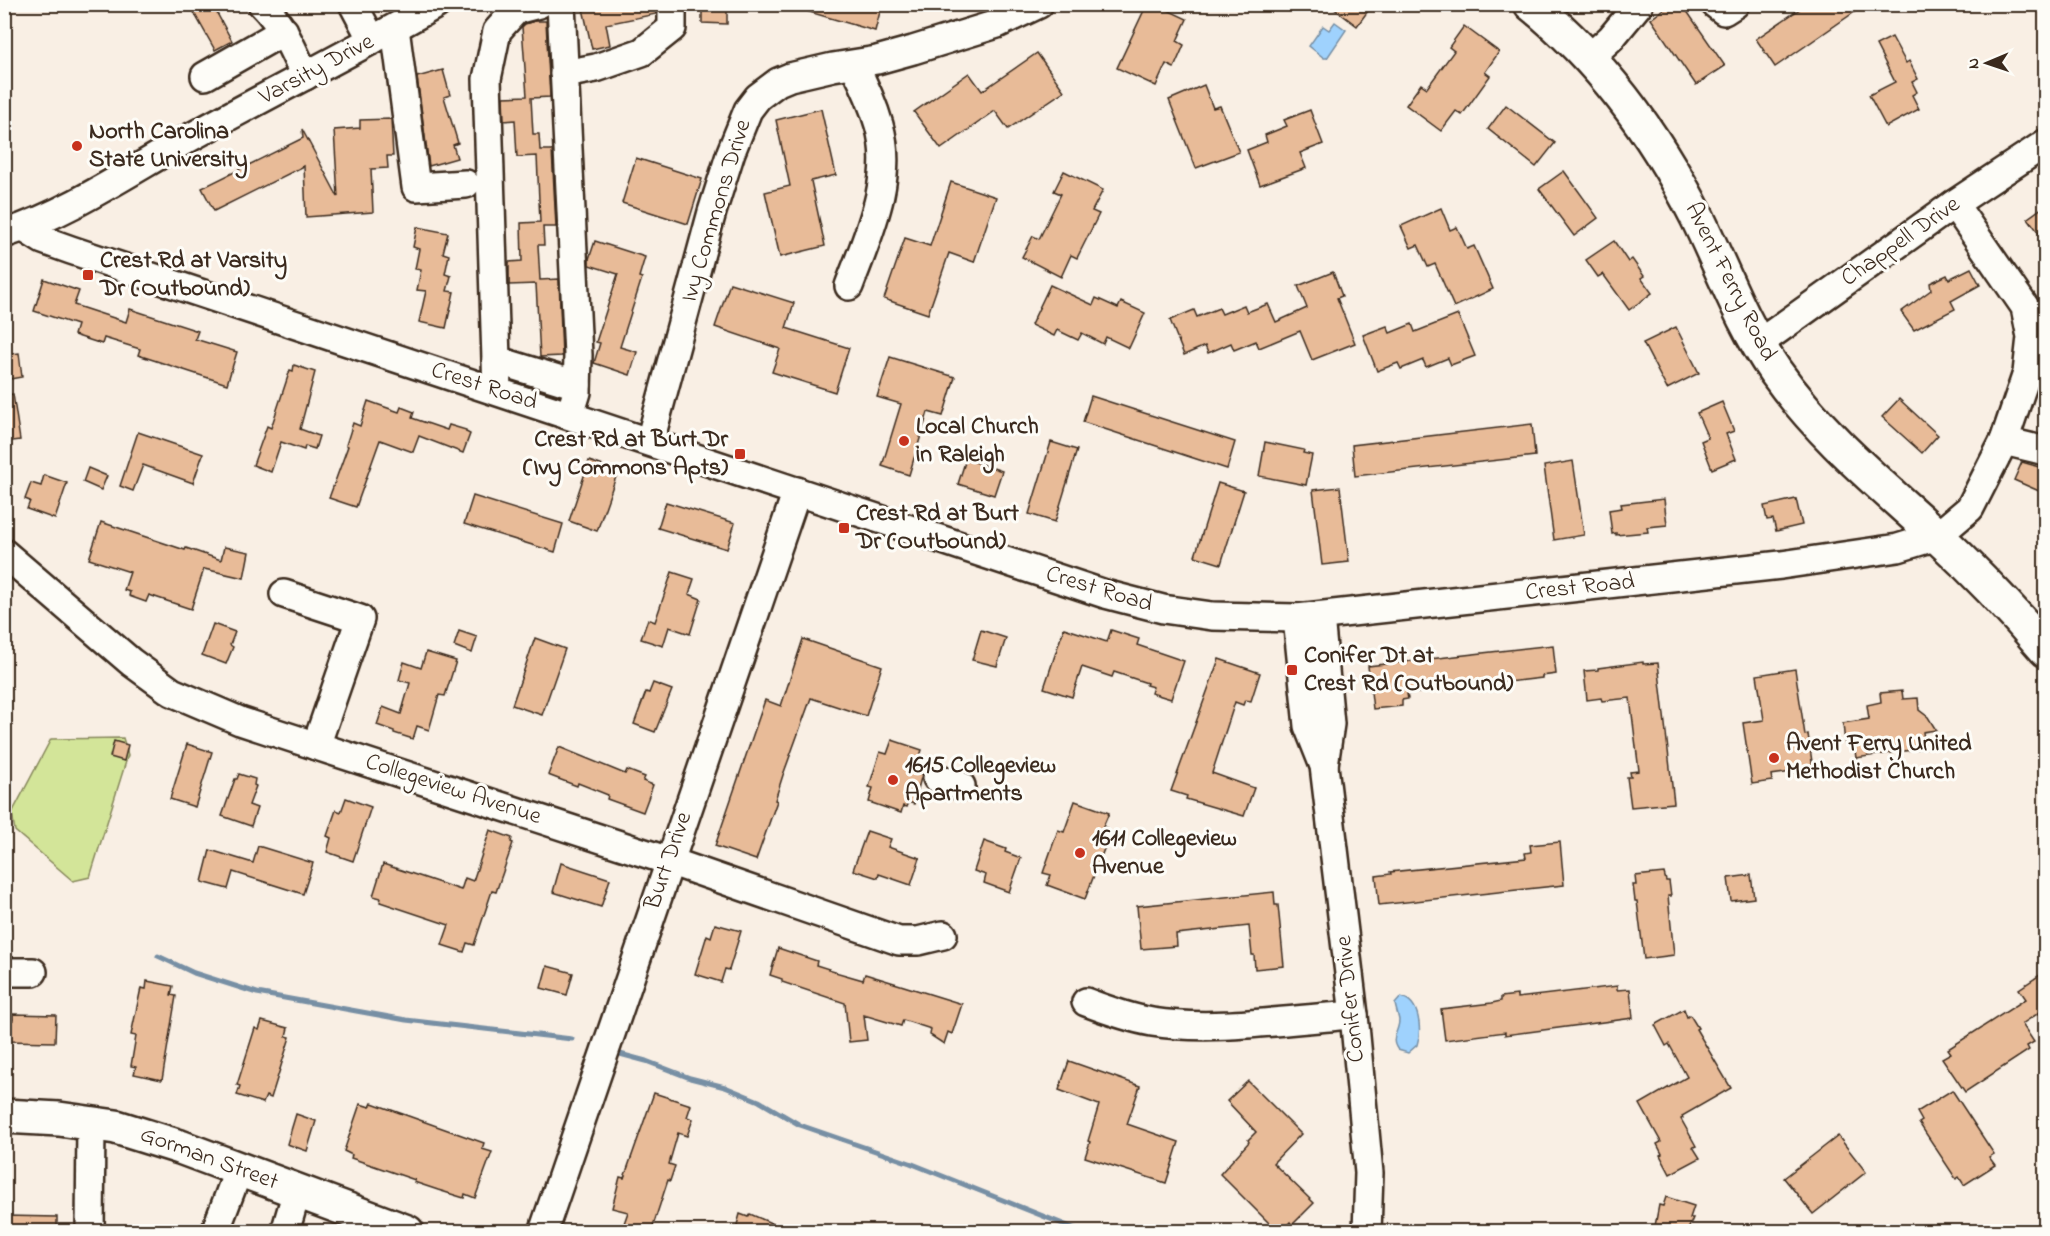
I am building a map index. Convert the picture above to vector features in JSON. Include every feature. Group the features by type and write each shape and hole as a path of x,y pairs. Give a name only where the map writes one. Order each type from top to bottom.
{"main road":[{"name":"Avent Ferry Road","path":"1532,4 1589,58 1640,120 1674,173 1758,344 1791,392 1833,442 1994,591 2046,650"},
{"name":"Gorman Street","path":"4,1116 116,1127 239,1169 406,1232"}],"street":[{"path":"262,4 284,31 305,76"},
{"path":"353,4 384,34 416,187 466,184"},
{"name":"Varsity Drive","path":"14,231 98,190 437,4"},
{"path":"497,391 487,79 496,31 516,10 539,4"},
{"path":"561,4 578,355 577,385 570,415"},
{"path":"564,74 596,68 642,52 672,28 672,4"},
{"name":"Ivy Commons Drive","path":"650,441 712,212 731,152 748,110 767,89 790,77 833,67 854,65 913,50 998,24 1039,4"},
{"path":"1589,58 1611,38 1639,4"},
{"path":"1715,4 1724,11 1735,4"},
{"path":"205,76 284,31"},
{"path":"849,286 878,204 884,176 884,151 880,126 854,65"},
{"name":"Chappell Drive","path":"1758,344 1954,204 2046,143"},
{"path":"1937,536 1970,508 2004,441 2027,373 2031,337 2025,307 1954,204"},
{"name":"Crest Road","path":"14,231 1105,594 1163,609 1212,616 1308,617 1781,565 1876,552 1937,536"},
{"path":"496,360 577,385"},
{"path":"2004,441 2046,451"},
{"name":"Burt Drive","path":"543,1232 797,492"},
{"name":"Collegeview Avenue","path":"4,553 131,662 172,692 240,721 669,861 899,940 918,941 943,935"},
{"path":"284,594 371,623 316,746"},
{"name":"Conifer Drive","path":"1308,617 1308,726 1324,766 1354,1015 1369,1173 1367,1232"},
{"path":"4,972 33,972"},
{"path":"1086,1002 1150,1022 1182,1025 1219,1025 1354,1015"},
{"path":"90,1232 91,1123"},
{"path":"218,1223 239,1169"},
{"path":"285,1232 297,1191"}],"green space":[{"path":"123,738 128,755 90,877 73,881 15,831 12,813 51,739"}],"water":[{"path":"1335,22 1346,30 1327,58 1324,58 1309,46 1323,26 1329,30"},
{"path":"1401,997 1412,1004 1416,1010 1419,1024 1417,1045 1408,1053 1398,1050 1394,1042 1399,1025 1395,1004"}],"building":[{"path":"201,4 212,4 232,41 215,50 192,9"},
{"path":"582,4 656,4 656,14 606,24 610,45 592,49"},
{"path":"702,4 727,4 727,24 702,23"},
{"path":"799,4 882,4 875,31 799,9"},
{"path":"1147,4 1155,4 1187,19 1177,41 1184,45 1174,68 1166,64 1156,86 1117,68"},
{"path":"1328,4 1373,4 1357,26"},
{"path":"1671,4 1682,4 1725,66 1696,85 1651,19"},
{"path":"1807,4 1866,4 1775,67 1756,39"},
{"path":"535,21 546,21 550,97 531,98 533,134 539,134 540,150 552,150 556,227 543,227 544,245 538,245 540,280 559,279 562,356 540,357 536,284 509,285 509,262 522,261 521,223 540,222 537,156 517,157 515,120 504,121 503,97 527,96 522,27"},
{"path":"1464,26 1499,52 1485,72 1490,76 1462,115 1456,111 1441,131 1406,105 1421,84 1427,88 1454,51 1449,47"},
{"path":"1892,37 1906,63 1909,61 1918,79 1912,82 1917,92 1912,95 1919,109 1886,127 1869,95 1895,82 1876,45"},
{"path":"1037,53 1064,91 1008,129 995,111 941,149 914,112 969,73 982,91"},
{"path":"443,70 450,95 444,97 458,143 453,145 457,158 429,166 417,77"},
{"path":"1204,85 1213,108 1220,106 1239,152 1196,168 1169,100"},
{"path":"1506,105 1555,143 1536,167 1488,129"},
{"path":"821,109 836,175 811,181 825,246 780,257 765,192 790,186 776,120"},
{"path":"1310,110 1323,144 1300,153 1306,168 1260,185 1247,150 1267,142 1265,135 1287,126 1284,120"},
{"path":"391,119 393,156 387,156 388,168 371,169 373,212 306,217 304,166 214,211 202,188 303,138 302,129 338,197 334,130 360,128 360,120"},
{"path":"636,158 702,179 688,224 622,203"},
{"path":"1064,171 1103,190 1092,211 1099,214 1077,258 1071,255 1061,277 1022,257 1033,236 1039,239 1061,194 1054,191"},
{"path":"1564,171 1598,218 1574,236 1539,189"},
{"path":"951,182 996,197 974,262 949,253 928,314 884,299 905,238 930,246"},
{"path":"2046,205 2046,243 2028,218"},
{"path":"1441,208 1450,230 1457,227 1467,249 1474,246 1493,289 1454,307 1435,264 1428,267 1418,245 1411,248 1401,226"},
{"path":"417,227 448,233 443,253 449,255 445,274 451,276 447,291 454,292 446,328 419,322 426,291 417,290 421,270 415,269 419,249 413,247"},
{"path":"595,241 645,257 639,277 642,278 620,347 637,352 630,375 594,363 600,343 596,342 618,274 589,265"},
{"path":"1614,241 1628,262 1632,259 1644,276 1641,278 1652,293 1629,310 1603,274 1598,277 1586,260"},
{"path":"1971,268 1980,285 1951,301 1955,309 1914,330 1901,312 1931,290 1930,283 1947,275 1949,279"},
{"path":"1333,272 1342,296 1337,298 1355,343 1312,360 1300,331 1259,348 1256,341 1234,350 1231,343 1208,353 1205,346 1184,355 1170,320 1194,310 1197,317 1219,308 1222,314 1244,305 1247,312 1268,304 1276,322 1307,308 1298,286"},
{"path":"44,279 79,291 74,305 126,322 130,309 198,331 195,339 237,352 227,384 138,355 140,349 104,338 102,344 74,335 77,325 34,311"},
{"path":"730,283 794,303 786,328 849,348 835,392 772,372 780,349 715,327"},
{"path":"1050,285 1093,305 1096,298 1118,308 1121,302 1145,313 1129,348 1106,337 1103,344 1082,333 1078,340 1057,330 1054,336 1031,325"},
{"path":"1458,315 1475,356 1451,365 1448,358 1426,367 1423,360 1401,369 1398,363 1377,371 1363,335 1387,326 1390,333 1412,324 1415,332"},
{"path":"1676,327 1699,373 1667,389 1643,343"},
{"path":"19,353 22,377 4,380 4,355"},
{"name":"Local Church in Raleigh","path":"890,357 955,377 943,416 928,412 909,475 882,466 901,404 877,397"},
{"path":"294,365 315,372 300,429 319,436 315,449 305,446 304,450 281,442 271,472 253,465 267,426 271,428 290,370 293,371"},
{"path":"13,394 20,440 4,442 4,395"},
{"path":"1091,396 1235,442 1227,469 1083,422"},
{"path":"1899,399 1938,435 1922,453 1882,417"},
{"path":"368,401 399,412 401,407 414,412 412,418 447,430 449,425 466,430 470,434 463,453 419,436 413,452 380,440 356,507 329,498 348,446 346,445 353,423 360,426"},
{"path":"1722,402 1734,431 1726,434 1736,459 1712,469 1701,441 1708,438 1697,413"},
{"path":"1532,424 1535,456 1355,476 1352,445"},
{"path":"138,432 203,454 193,483 143,465 133,491 120,486"},
{"path":"1051,442 1077,450 1055,522 1029,514"},
{"path":"1265,442 1304,450 1303,453 1312,455 1306,485 1259,476"},
{"path":"966,459 1002,471 994,495 958,484"},
{"path":"589,461 618,471 597,531 569,521"},
{"path":"1573,461 1584,535 1554,540 1544,466"},
{"path":"2022,462 2046,469 2046,494 2014,480"},
{"path":"88,468 107,476 101,490 83,482"},
{"path":"44,475 67,483 55,519 27,509 30,501 25,499 31,483 41,486"},
{"path":"1218,483 1244,491 1221,564 1195,556"},
{"path":"1340,487 1349,562 1322,565 1313,490"},
{"path":"473,496 563,524 555,552 464,524"},
{"path":"1664,499 1667,525 1647,527 1648,532 1612,534 1609,510 1622,508 1621,504"},
{"path":"1796,499 1802,525 1776,531 1773,519 1767,520 1764,506"},
{"path":"666,502 735,523 727,549 658,528"},
{"path":"101,522 221,560 224,547 249,552 244,578 204,569 191,609 149,595 146,602 129,596 130,592 124,590 130,572 89,559"},
{"path":"672,572 694,579 689,594 701,599 690,634 669,627 663,646 641,639 648,619 655,622"},
{"path":"213,624 235,632 230,645 233,647 226,664 202,655"},
{"path":"1064,628 1107,642 1111,630 1139,639 1137,645 1184,661 1171,699 1151,693 1153,687 1146,685 1147,683 1114,672 1112,677 1082,667 1072,697 1044,688"},
{"path":"981,630 1006,638 997,666 972,660"},
{"path":"459,631 477,637 472,653 454,646"},
{"path":"535,638 565,649 542,715 512,705"},
{"path":"803,639 882,666 866,716 811,698 756,860 715,846 765,700 781,706"},
{"path":"1553,645 1556,674 1542,676 1542,678 1407,694 1408,699 1402,700 1402,706 1373,709 1368,666"},
{"path":"426,652 456,661 445,696 439,695 429,730 417,726 413,739 377,725 383,707 401,714 410,683 399,680 404,662 421,668"},
{"path":"1219,659 1260,673 1251,701 1245,700 1243,705 1235,702 1212,773 1254,788 1244,816 1186,799 1187,796 1171,791"},
{"path":"1643,662 1643,664 1658,663 1674,803 1631,807 1627,777 1631,777 1630,772 1639,771 1630,698 1587,700 1584,671"},
{"path":"1795,669 1805,735 1808,734 1813,769 1771,775 1772,781 1752,784 1743,723 1764,720 1757,675"},
{"path":"653,683 672,690 655,732 634,724 646,692 649,693"},
{"path":"1902,691 1903,699 1918,698 1919,710 1928,717 1936,730 1923,732 1925,748 1856,758 1854,743 1845,744 1843,723 1869,719 1867,705 1881,702 1880,693"},
{"name":"1615 Collegeview Apartments","path":"892,740 922,750 920,756 923,757 922,761 927,763 914,804 908,802 906,807 903,806 901,813 869,802 873,788 869,787 880,752 887,754"},
{"path":"114,741 128,745 124,761 110,757"},
{"path":"187,744 212,752 195,807 170,799"},
{"path":"559,747 625,774 627,770 645,777 643,781 653,785 643,812 607,799 608,795 578,783 577,786 548,775"},
{"path":"239,774 255,779 254,785 256,786 249,805 257,808 251,826 222,816 235,779"},
{"path":"346,798 371,807 353,861 327,852 331,838 327,836 336,810 341,812"},
{"name":"1611 Collegeview Avenue","path":"1075,801 1109,813 1103,827 1107,828 1103,839 1107,841 1085,899 1047,885 1051,875 1043,873 1058,830 1064,832"},
{"path":"490,830 512,838 513,843 496,892 492,891 474,945 467,943 464,952 442,945 449,925 380,902 381,898 373,896 383,864 461,890 465,878 473,881"},
{"path":"867,831 891,839 888,847 920,858 911,885 879,874 878,878 853,870"},
{"path":"984,841 1006,849 1005,852 1021,858 1009,892 984,883 986,875 974,871"},
{"path":"1560,842 1564,885 1379,905 1376,876 1391,874 1390,872 1526,858 1525,853 1531,852 1530,845"},
{"path":"258,846 313,863 303,894 233,872 228,889 202,882 210,850 253,863"},
{"path":"561,863 610,879 601,907 553,892"},
{"path":"1664,873 1666,881 1669,881 1671,896 1668,896 1674,955 1644,959 1633,885 1636,885 1635,876"},
{"path":"1751,875 1754,898 1731,901 1728,878"},
{"path":"1274,892 1275,905 1278,905 1284,966 1255,969 1249,926 1176,934 1177,946 1141,949 1137,906"},
{"path":"715,924 741,931 729,970 725,969 721,982 695,974 707,935 711,937"},
{"path":"778,948 817,961 816,965 828,970 863,980 865,974 962,1004 952,1034 948,1032 944,1044 930,1035 931,1029 903,1020 901,1026 864,1015 867,1040 849,1042 845,1003 782,982 782,979 770,975"},
{"path":"547,966 573,973 567,995 541,988"},
{"path":"2046,971 2046,1008 2022,1024 2034,1042 2027,1046 2029,1050 1965,1092 1942,1058 1951,1053 1948,1049 2026,999 2019,989"},
{"path":"147,981 173,986 171,995 176,996 162,1080 134,1074 136,1067 131,1066 136,1036 131,1035 141,988 146,989"},
{"path":"1617,986 1617,990 1630,989 1633,1018 1505,1035 1505,1032 1445,1040 1441,1009 1492,1003 1501,1001 1501,997 1517,995 1517,998"},
{"path":"1684,1009 1687,1017 1690,1015 1698,1028 1696,1029 1731,1088 1682,1116 1681,1119 1696,1146 1693,1147 1700,1158 1670,1174 1660,1155 1662,1154 1657,1144 1661,1142 1640,1104 1687,1077 1669,1044 1666,1046 1655,1025"},
{"path":"13,1014 56,1015 55,1042 4,1041 4,1019 13,1020"},
{"path":"262,1021 288,1028 286,1036 290,1037 271,1098 266,1096 263,1103 237,1095 240,1086 237,1085 255,1028 259,1030"},
{"path":"1069,1061 1140,1086 1127,1124 1179,1142 1166,1183 1085,1157 1099,1105 1059,1090"},
{"path":"1248,1081 1301,1134 1273,1163 1314,1203 1292,1225 1290,1222 1281,1232 1278,1232 1220,1174 1256,1132 1227,1101"},
{"path":"1952,1090 1994,1154 1989,1157 1995,1165 1964,1185 1959,1177 1956,1179 1919,1123 1922,1121 1917,1112"},
{"path":"654,1093 691,1105 687,1117 693,1119 687,1136 678,1133 669,1164 675,1166 651,1232 621,1232 628,1212 612,1208 620,1177 624,1178"},
{"path":"372,1103 484,1143 482,1149 492,1152 475,1198 465,1194 464,1198 438,1190 351,1158 352,1155 344,1151 360,1104 370,1107"},
{"path":"296,1114 316,1121 307,1151 287,1144"},
{"path":"1838,1136 1866,1172 1813,1214 1784,1178"},
{"path":"1666,1197 1694,1206 1690,1218 1693,1218 1687,1232 1671,1232 1655,1226 1659,1205 1663,1206"},
{"path":"740,1214 748,1217 750,1214 792,1232 735,1232"},
{"path":"4,1216 57,1217 57,1232 4,1232"}],"waterway":[{"path":"158,956 194,973 257,993 406,1020 572,1039"},
{"path":"620,1054 646,1061 690,1078 725,1087 759,1101 800,1125 910,1163 1083,1232"}],"place":[{"name":"North Carolina State University","path":"77,146"},
{"name":"Crest Rd at Varsity Dr (Outbound)","path":"88,275"},
{"name":"Local Church in Raleigh","path":"904,441"},
{"name":"Crest Rd at Burt Dr (Ivy Commons Apts)","path":"740,454"},
{"name":"Crest Rd at Burt Dr (Outbound)","path":"844,528"},
{"name":"Conifer Dt at Crest Rd (Outbound)","path":"1292,670"},
{"name":"Avent Ferry United Methodist Church","path":"1774,758"},
{"name":"1615 Collegeview Apartments","path":"893,780"},
{"name":"1611 Collegeview Avenue","path":"1080,853"}]}
